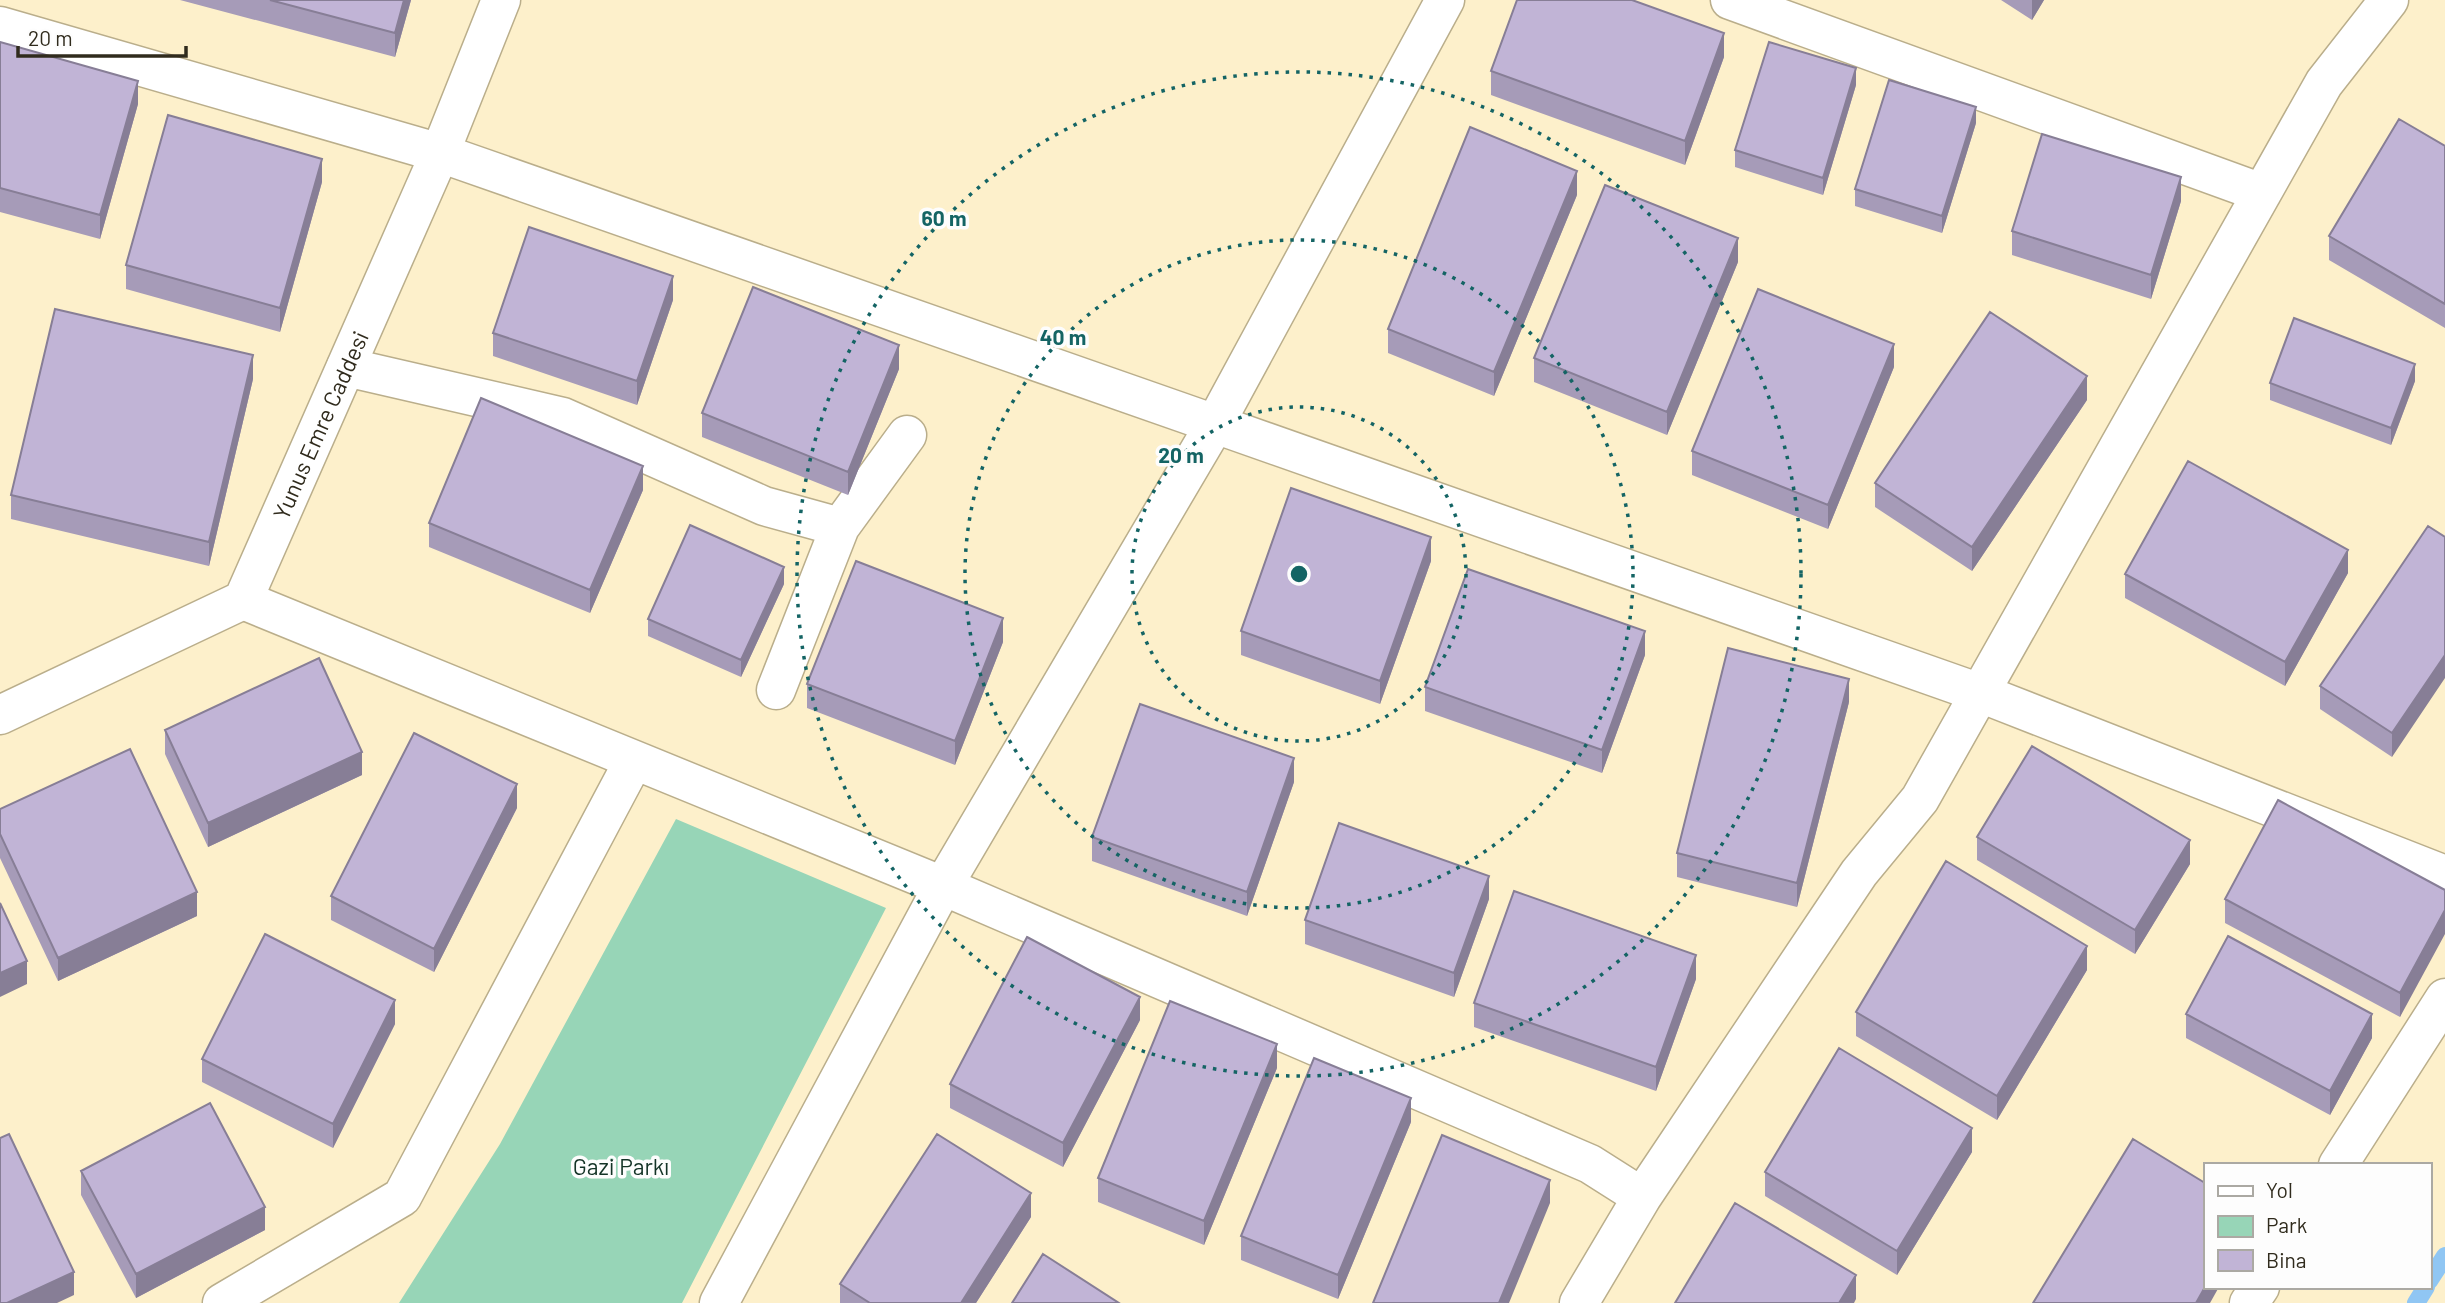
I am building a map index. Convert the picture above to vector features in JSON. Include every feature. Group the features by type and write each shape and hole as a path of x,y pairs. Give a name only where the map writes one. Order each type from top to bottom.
{"street":[{"name":"Yunus Emre Caddesi","path":"243,600 440,153 501,0"},
{"path":"719,1303 943,886 1215,424 1445,0"},
{"path":"1730,0 2262,194"},
{"path":"1579,1303 1642,1197 1859,873 1920,799 2324,83 2389,0"},
{"path":"0,26 440,153 1980,693 2445,875"},
{"path":"346,366 563,417 764,506 840,527"},
{"path":"776,690 840,527 907,435"},
{"path":"0,715 243,600 943,886 1590,1164 1642,1197"},
{"path":"222,1303 282,1288 402,1197 634,760"},
{"path":"2339,1163 2445,998"}],"green space":[{"name":"Gazi Parkı","path":"676,819 886,908 682,1303 399,1303 500,1144"}],"building":[{"path":"270,0 404,0 395,33"},
{"path":"1517,0 1632,0 1724,33 1685,141 1491,71"},
{"path":"0,42 138,81 100,215 0,188"},
{"path":"1769,42 1856,68 1823,178 1735,150"},
{"path":"1889,80 1976,107 1942,216 1855,189"},
{"path":"168,115 322,159 280,308 126,265"},
{"path":"2399,119 2445,146 2445,304 2329,236"},
{"path":"1470,127 1577,171 1494,372 1388,329"},
{"path":"2042,134 2181,177 2151,275 2012,231"},
{"path":"1605,185 1738,238 1667,412 1534,358"},
{"path":"529,227 673,276 637,381 493,333"},
{"path":"753,287 899,345 848,472 702,413"},
{"path":"1758,289 1894,344 1828,505 1692,451"},
{"path":"55,309 253,355 209,542 11,495"},
{"path":"1990,312 2087,376 1972,547 1875,483"},
{"path":"2294,318 2415,364 2391,428 2270,383"},
{"path":"481,398 643,466 590,590 429,523"},
{"path":"2188,461 2348,550 2285,662 2125,574"},
{"path":"1291,488 1431,537 1380,681 1241,631"},
{"path":"690,525 784,567 741,660 648,619"},
{"path":"2428,526 2445,537 2445,655 2392,733 2320,686"},
{"path":"856,561 1003,618 955,741 807,684"},
{"path":"1468,569 1645,631 1602,750 1425,687"},
{"path":"1728,648 1849,679 1797,883 1677,853"},
{"path":"319,658 362,752 208,823 165,730"},
{"path":"1140,704 1294,758 1247,892 1092,837"},
{"path":"414,733 517,784 434,949 331,896"},
{"path":"2032,746 2190,840 2135,930 1977,837"},
{"path":"130,749 197,892 58,958 0,834 0,809"},
{"path":"2278,800 2445,890 2445,910 2400,993 2225,899"},
{"path":"1339,823 1489,876 1454,973 1305,920"},
{"path":"1946,861 2087,946 1997,1096 1856,1012"},
{"path":"1514,891 1696,955 1656,1067 1474,1003"},
{"path":"0,903 27,961 0,973"},
{"path":"265,934 395,1000 333,1124 202,1059"},
{"path":"2228,936 2372,1014 2330,1091 2186,1014"},
{"path":"1027,937 1140,997 1063,1143 950,1084"},
{"path":"1170,1001 1277,1044 1204,1221 1098,1178"},
{"path":"1839,1048 1972,1128 1897,1251 1765,1172"},
{"path":"1314,1058 1411,1098 1338,1275 1241,1236"},
{"path":"210,1103 265,1207 136,1274 81,1171"},
{"path":"9,1134 74,1272 7,1303 0,1303 0,1138"},
{"path":"937,1134 1031,1193 961,1303 870,1303 840,1284"},
{"path":"1442,1135 1550,1180 1499,1303 1373,1303"},
{"path":"2133,1139 2204,1182 2204,1289 2196,1303 2033,1303"},
{"path":"1735,1203 1856,1275 1839,1303 1675,1303"},
{"path":"1043,1254 1119,1303 1012,1303"}],"waterway":[{"path":"2431,1278 2445,1256"},
{"path":"2416,1303 2425,1289"}]}
